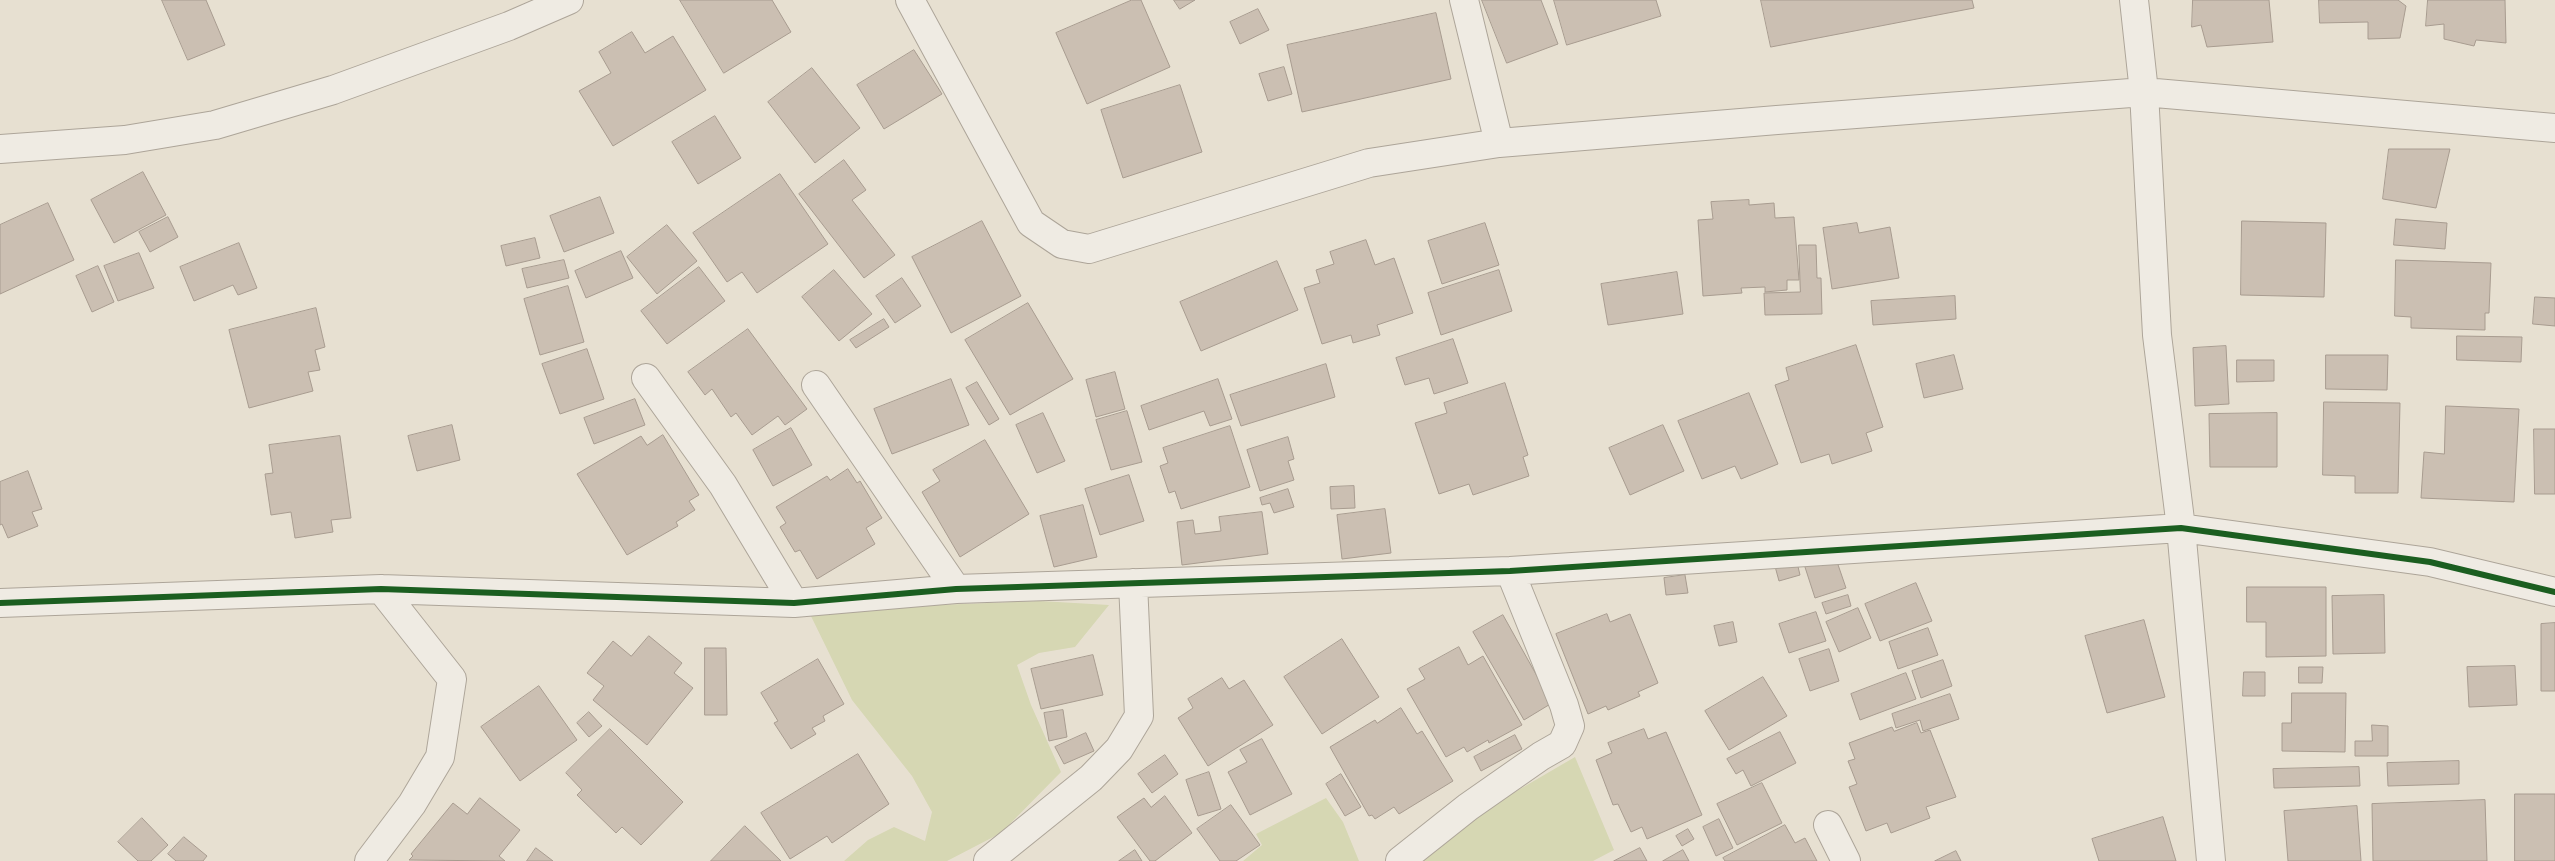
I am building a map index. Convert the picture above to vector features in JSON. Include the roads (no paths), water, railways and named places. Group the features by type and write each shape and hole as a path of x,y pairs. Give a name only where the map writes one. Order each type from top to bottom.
{"street":[{"path":"0,149 125,140 216,125 333,90 509,26 569,0"},
{"path":"910,0 1031,223 1062,244 1089,249 1369,163 1498,143 2144,92 2555,128"},
{"path":"1464,0 1498,143"},
{"path":"2134,0 2144,92 2157,335 2181,528 2211,861"},
{"path":"646,378 723,485 794,603"},
{"path":"816,385 956,588"},
{"path":"0,603 381,588 794,603 956,588 1510,571 2181,528 2430,562 2555,592"},
{"path":"1400,861 1468,808 1535,760 1562,744 1570,726 1564,705 1510,571"},
{"path":"988,861 1091,778 1119,749 1139,716 1132,583"},
{"path":"369,861 412,804 440,757 452,679 381,588"},
{"path":"1828,825 1846,861"}]}
